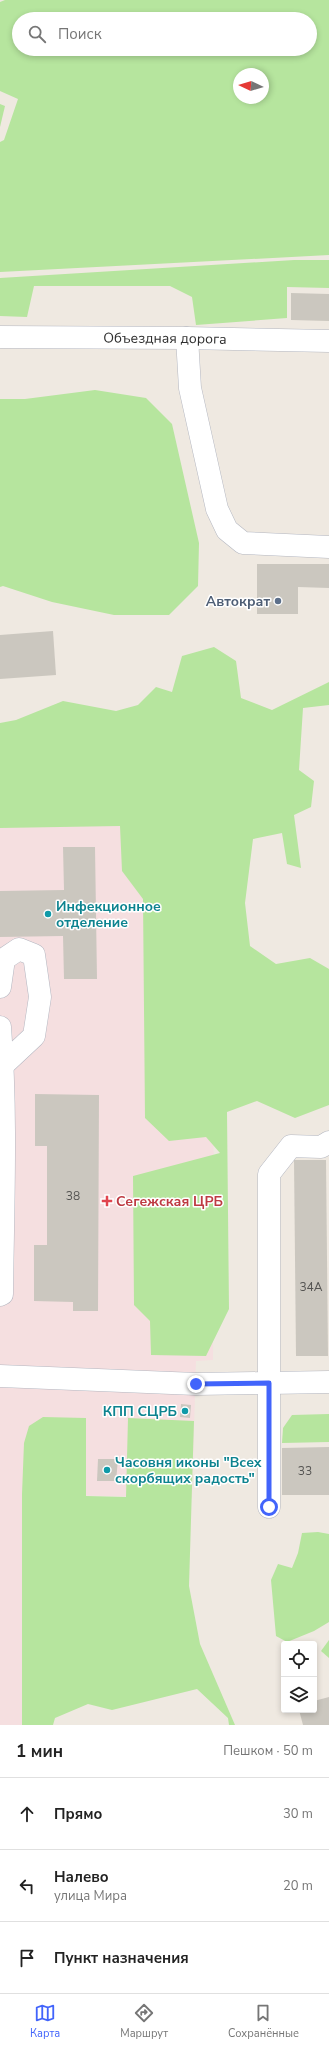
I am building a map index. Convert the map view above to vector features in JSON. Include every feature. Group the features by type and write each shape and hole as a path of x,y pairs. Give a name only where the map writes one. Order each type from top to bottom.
{"street":[{"name":"Объездная дорога","path":"0,337 187,338 329,342"},
{"path":"187,338 190,388 217,509 227,530 243,543 329,547"},
{"path":"0,987 4,959 20,949 34,955 40,997 34,1036 3,1065"},
{"path":"0,1027 3,1065 2,1294 0,1295"},
{"path":"269,1507 269,1174 290,1146 321,1147 329,1142"},
{"path":"0,1376 196,1384 329,1382"}],"shaded area":[{"name":"Сегежская ЦРБ","path":"168,785 214,1042 213,1360 196,1361 192,1498 22,1494 22,1725 0,1725 0,790"}],"green space":[{"path":"5,0 329,0 329,255 0,272 0,142 4,140 18,99 0,91 0,2"},
{"path":"0,104 5,106 0,127"},
{"path":"294,260 329,260 329,288 287,287 287,318 196,325 192,297 170,286 34,286 27,317 0,316 0,278"},
{"path":"95,390 146,398 172,424 199,543 198,586 169,615 114,615 52,602 3,586 0,587 0,399 25,399"},
{"path":"214,647 236,661 241,698 272,710 329,682 329,705 303,708 299,770 314,781 311,807 294,815 301,868 287,864 282,833 253,839 245,903 250,946 276,964 310,958 329,969 329,1105 295,1118 257,1101 227,1112 229,1309 206,1356 151,1355 150,1321 134,1305 133,1176 220,1153 206,1137 169,1141 145,1118 143,899 122,871 120,826 0,828 0,723 16,720 63,701 116,711 138,705 156,687 172,692 182,656"},
{"path":"329,1414 329,1442 282,1443 283,1428 292,1415"},
{"path":"43,1417 86,1418 86,1496 126,1497 128,1418 194,1421 189,1586 200,1644 235,1725 229,1725 228,1718 197,1689 112,1710 88,1704 55,1718 53,1725 22,1725 22,1494 24,1443 29,1426"},
{"path":"318,1532 329,1534 329,1622 314,1631 289,1641 285,1641 276,1636 271,1580 278,1564 292,1568 298,1553 302,1533"},
{"path":"329,1640 329,1658 321,1651"}],"building":[{"path":"291,293 329,294 329,321 291,320"},
{"name":"Автократ","path":"257,564 329,564 329,588 298,587 298,614 257,614"},
{"path":"53,631 56,675 0,679 0,635"},
{"name":"Инфекционное отделение","path":"63,847 95,847 97,979 64,979 63,936 0,937 0,891 64,890"},
{"path":"35,1094 99,1095 98,1311 73,1311 73,1302 34,1301 34,1245 47,1245 47,1146 35,1146"},
{"path":"294,1160 326,1160 328,1356 296,1356"},
{"name":"КПП СЦРБ","path":"181,1404 191,1405 190,1418 180,1417"},
{"path":"329,1447 329,1495 282,1495 282,1448"},
{"name":"Часовня иконы \"Всех скорбящих радость\"","path":"98,1459 118,1459 116,1481 97,1481"},
{"path":"329,1697 329,1725 303,1725 300,1713 317,1713 317,1700"}],"place":[{"name":"Автократ","path":"278,601"},
{"name":"Инфекционное отделение","path":"48,914"},
{"name":"Сегежская ЦРБ","path":"107,1201"},
{"name":"КПП СЦРБ","path":"185,1411"},
{"name":"Часовня иконы \"Всех скорбящих радость\"","path":"107,1470"}],"route":[{"path":"196,1384 269,1383 269,1507"}]}
